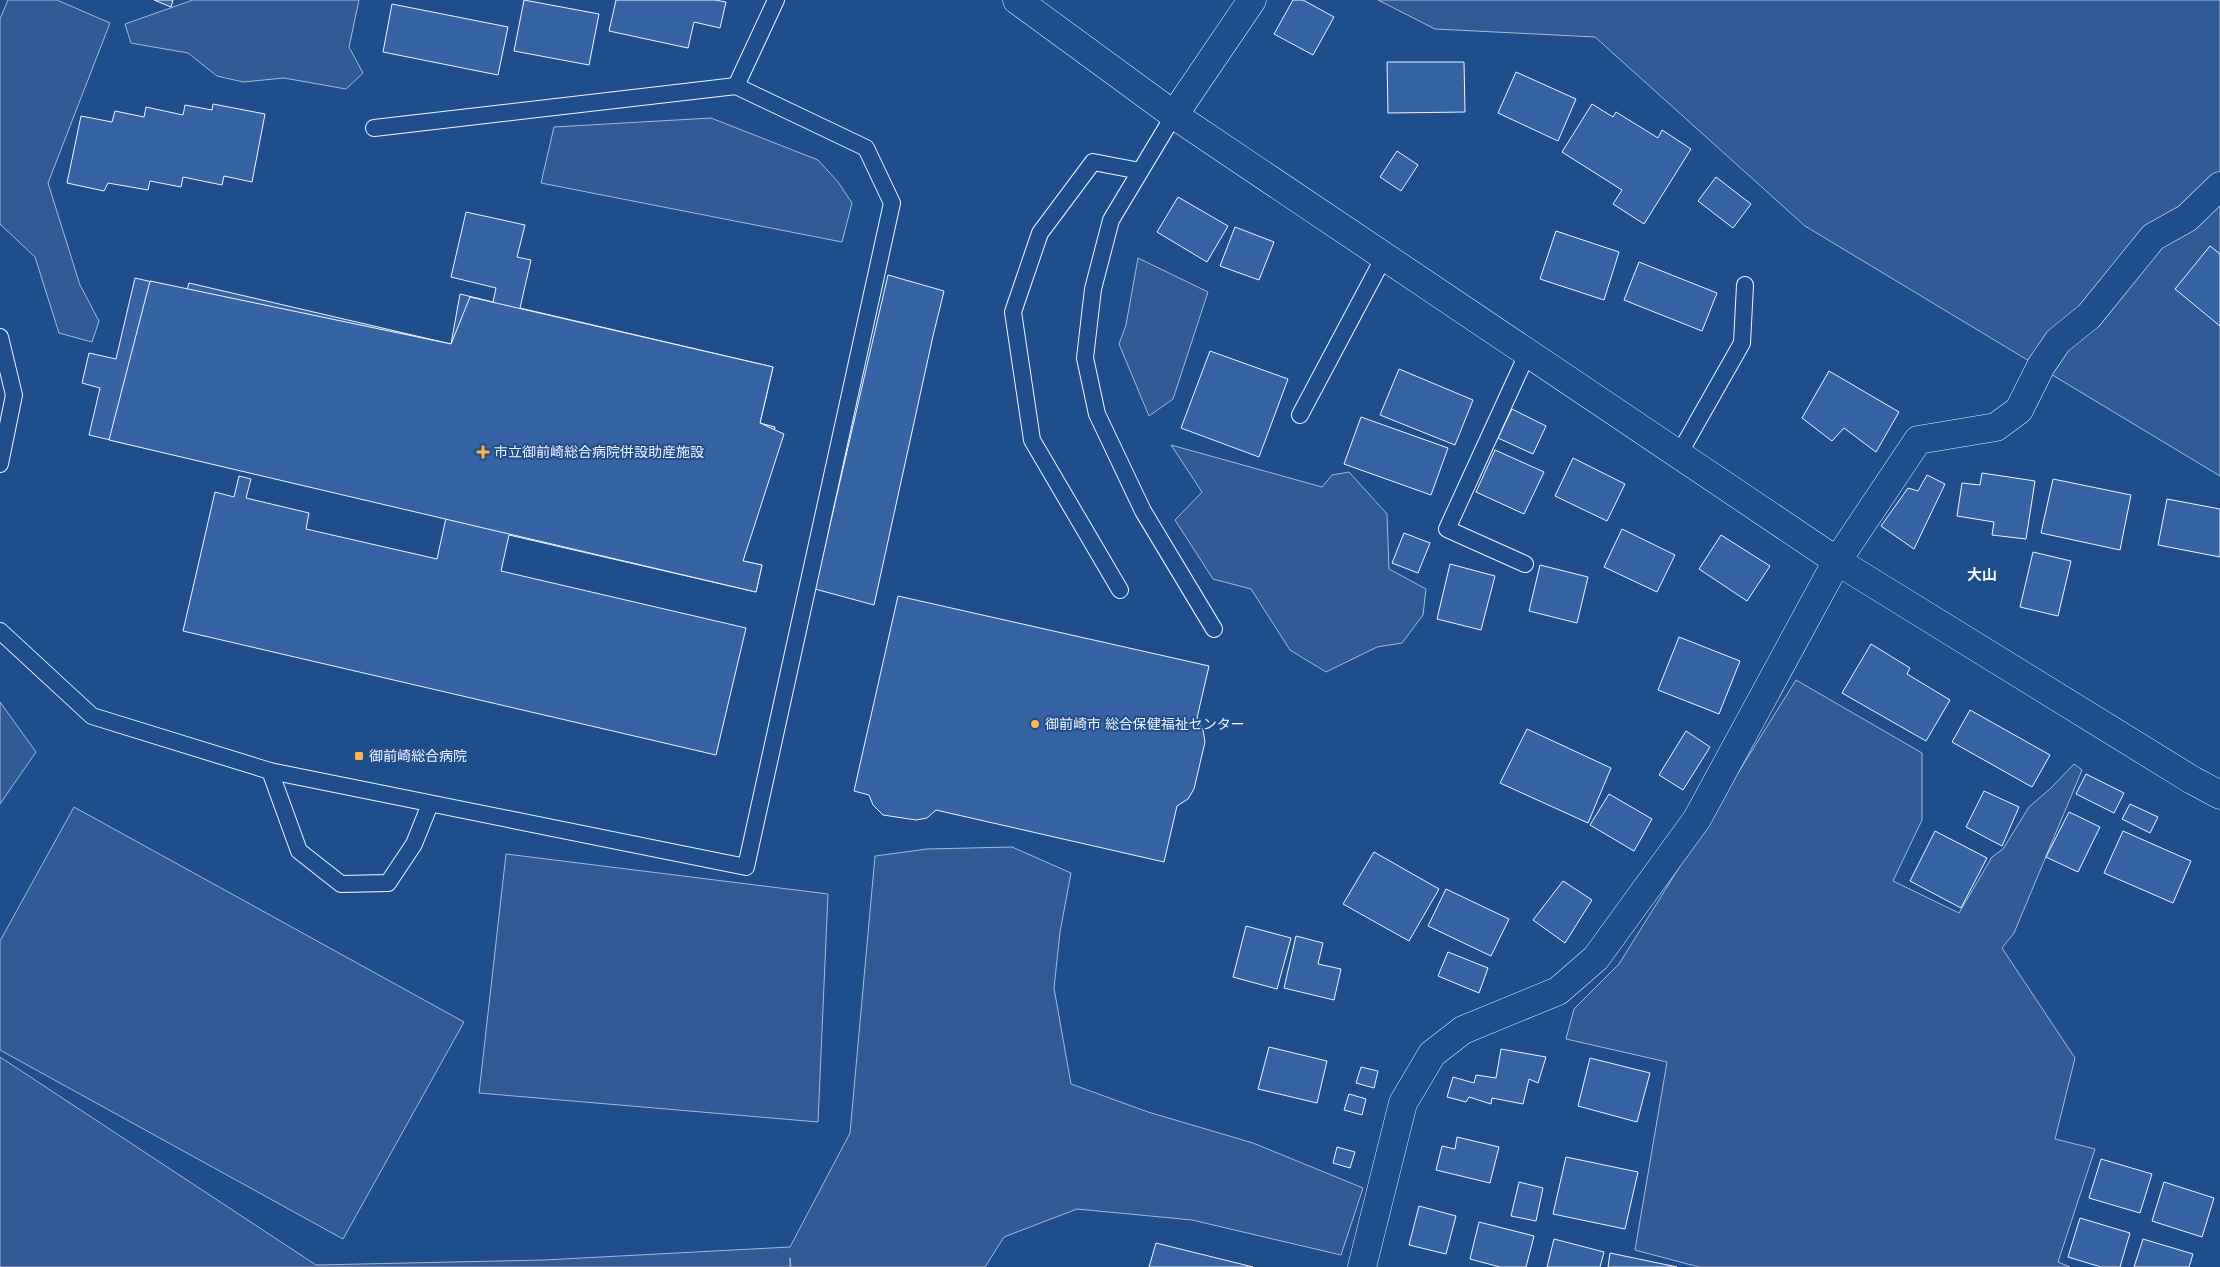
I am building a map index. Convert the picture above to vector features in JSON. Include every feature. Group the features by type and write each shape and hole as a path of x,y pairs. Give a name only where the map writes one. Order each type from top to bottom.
{"street":[{"path":"1017,0 1174,115 1385,255 1837,561 2192,780 2220,795"},
{"path":"1174,115 1252,0"},
{"path":"1362,1267 1403,1103 1432,1054 1463,1030 1558,991 1596,958 1697,819 1837,561 1918,440 1996,426 2019,410 2042,366 2058,342 2089,316 2153,237 2187,218 2220,186"}],"lane":[{"path":"736,86 776,0"},
{"path":"0,631 92,716 270,771 746,867 892,203 866,148 736,86 374,128"},
{"path":"1174,115 1112,220 1093,289 1085,358 1097,414 1126,476 1143,511 1214,629"},
{"path":"1120,590 1032,440 1013,312 1040,233 1093,162 1140,171"},
{"path":"1300,416 1385,255"},
{"path":"1679,454 1742,344 1745,285"},
{"path":"0,337 14,395 0,464"},
{"path":"1524,564 1446,529 1528,352"},
{"path":"270,771 300,851 341,884 388,883 414,844 430,804"}],"shaded area":[{"path":"8,0 57,0 110,23 48,183 80,285 99,321 92,342 59,333 35,257 0,224 0,19"},
{"path":"193,0 359,0 349,47 363,73 346,89 284,78 243,82 217,76 188,53 131,43 125,24"},
{"path":"1378,0 2220,0 2220,476 1805,226 1595,37 1435,29"},
{"path":"711,118 818,160 838,182 852,203 842,242 541,183 554,127"},
{"path":"1138,258 1208,292 1173,399 1149,416 1119,344 1126,325"},
{"path":"1171,445 1322,487 1332,475 1349,472 1387,514 1389,569 1426,589 1423,615 1402,643 1377,647 1326,672 1290,650 1251,589 1213,579 1175,520 1202,492"},
{"path":"1796,680 1922,753 1922,820 1893,881 1959,913 1992,857 2003,849 2029,807 2074,764 2082,770 2014,933 2002,948 2075,1058 2055,1139 2095,1149 2058,1262 2070,1267 1699,1267 1635,1250 1667,1062 1566,1039 1574,1009 1619,964"},
{"path":"0,702 36,752 0,804"},
{"path":"74,807 464,1022 343,1239 0,1050 0,941"},
{"path":"1012,847 1071,873 1060,932 1054,988 1071,1084 1148,1112 1253,1143 1363,1188 1341,1255 1192,1220 1077,1209 1004,1237 985,1267 791,1267 790,1258 790,1267 0,1267 0,1057 316,1265 544,1260 790,1247 850,1133 875,856 927,849"},
{"path":"506,854 828,894 818,1122 479,1093"}],"building":[{"path":"154,0 173,0 171,7"},
{"path":"524,0 599,14 589,65 514,51"},
{"path":"616,0 715,0 726,2 720,28 694,22 688,48 609,31"},
{"path":"1293,0 1303,0 1334,17 1313,55 1274,34"},
{"path":"392,4 508,27 498,75 383,52"},
{"path":"1387,62 1464,62 1465,112 1388,113"},
{"path":"1516,72 1576,99 1558,141 1498,113"},
{"path":"213,104 265,114 252,182 224,176 222,185 183,177 181,187 150,181 148,190 108,183 104,191 67,183 81,116 112,122 115,111 144,117 146,107 183,115 185,105 212,110"},
{"path":"1592,104 1613,117 1616,112 1658,138 1662,130 1691,149 1644,224 1613,204 1622,190 1562,152"},
{"path":"1397,151 1418,165 1401,191 1380,177"},
{"path":"1716,177 1751,204 1733,228 1698,201"},
{"path":"1178,197 1228,226 1207,262 1157,232"},
{"path":"466,212 525,225 517,257 531,260 520,308 773,367 760,423 775,427 743,561 762,565 756,592 509,535 501,571 746,628 716,755 183,631 215,492 234,497 239,476 251,479 246,498 309,513 306,529 437,559 446,518 89,435 100,388 82,383 89,353 116,359 135,278 187,290 189,283 451,344 460,294 493,302 496,288 451,277"},
{"path":"1235,227 1274,242 1259,280 1220,266"},
{"path":"1556,231 1619,252 1604,300 1540,279"},
{"path":"2210,246 2220,254 2220,326 2175,289"},
{"path":"1639,262 1717,293 1702,331 1624,300"},
{"path":"888,275 944,291 874,605 815,589"},
{"path":"150,281 451,344 470,297 773,367 760,423 784,434 743,561 762,565 756,592 109,440"},
{"path":"1210,351 1288,379 1259,457 1181,428"},
{"path":"1399,369 1473,400 1455,445 1380,415"},
{"path":"1829,371 1899,412 1876,452 1844,428 1832,441 1802,418"},
{"path":"1512,409 1546,426 1533,454 1498,438"},
{"path":"1361,417 1448,448 1431,495 1344,464"},
{"path":"1495,450 1544,472 1524,514 1476,492"},
{"path":"1573,458 1625,484 1607,521 1555,496"},
{"path":"1982,473 2035,481 2026,539 1992,535 1994,522 1957,516 1962,483 1980,485"},
{"path":"1927,475 1945,484 1914,549 1881,526 1908,488 1918,491"},
{"path":"2053,479 2131,495 2120,550 2041,533"},
{"path":"2167,499 2220,509 2220,557 2158,545"},
{"path":"1622,529 1675,555 1657,592 1604,567"},
{"path":"1404,533 1430,543 1418,573 1392,563"},
{"path":"1721,535 1770,566 1747,601 1699,569"},
{"path":"2033,552 2071,561 2058,616 2020,607"},
{"path":"1450,564 1495,576 1481,630 1437,619"},
{"path":"1540,565 1588,577 1577,623 1529,611"},
{"name":"御前崎市 総合保健福祉センター","path":"898,596 1209,666 1197,718 1203,730 1205,742 1194,789 1188,799 1177,806 1164,862 936,810 927,818 916,820 883,815 873,805 869,795 854,791"},
{"path":"1679,637 1740,661 1719,714 1658,690"},
{"path":"1871,644 1910,668 1907,674 1950,700 1926,741 1842,693"},
{"path":"1970,710 2050,755 2032,787 1952,742"},
{"path":"1527,729 1611,768 1588,823 1500,783"},
{"path":"1686,731 1710,747 1683,790 1659,775"},
{"path":"2086,774 2124,793 2114,813 2076,794"},
{"path":"1984,791 2019,807 2002,846 1966,827"},
{"path":"1609,794 1652,819 1634,851 1590,825"},
{"path":"2130,804 2158,817 2150,833 2122,819"},
{"path":"2069,812 2100,827 2078,872 2046,857"},
{"path":"1935,831 1987,858 1961,908 1910,881"},
{"path":"2123,831 2191,861 2173,903 2104,873"},
{"path":"1374,852 1439,889 1409,941 1343,904"},
{"path":"1563,881 1592,900 1565,943 1533,920"},
{"path":"1446,889 1509,919 1491,956 1428,926"},
{"path":"1246,926 1291,938 1277,989 1233,977"},
{"path":"1296,936 1323,943 1318,964 1341,969 1334,1000 1284,988"},
{"path":"1448,952 1488,968 1479,993 1438,976"},
{"path":"1269,1047 1327,1061 1317,1103 1258,1089"},
{"path":"1501,1049 1546,1057 1538,1083 1529,1079 1523,1104 1492,1098 1491,1104 1469,1097 1466,1102 1447,1097 1453,1077 1474,1083 1476,1075 1496,1078"},
{"path":"1590,1058 1650,1073 1637,1122 1578,1106"},
{"path":"1361,1067 1378,1071 1374,1088 1356,1083"},
{"path":"1349,1094 1366,1099 1362,1115 1344,1110"},
{"path":"1457,1137 1499,1147 1490,1183 1436,1170 1442,1146 1455,1149"},
{"path":"1337,1147 1355,1152 1350,1168 1333,1163"},
{"path":"1566,1157 1638,1172 1625,1229 1553,1214"},
{"path":"2101,1159 2152,1174 2140,1213 2089,1198"},
{"path":"1519,1182 1543,1188 1536,1221 1511,1216"},
{"path":"2164,1182 2214,1198 2202,1237 2152,1221"},
{"path":"1419,1206 1456,1216 1446,1254 1409,1245"},
{"path":"2080,1218 2130,1233 2120,1267 2101,1267 2068,1257"},
{"path":"1479,1222 1534,1236 1526,1267 1500,1267 1470,1259"},
{"path":"1554,1239 1604,1252 1600,1267 1547,1267"},
{"path":"2143,1239 2193,1254 2189,1267 2134,1267"},
{"path":"1156,1243 1253,1267 1149,1267"},
{"path":"1610,1253 1677,1267 1608,1267"}],"place":[{"name":"市立御前崎総合病院併設助産施設","path":"483,452"},
{"name":"御前崎市 総合保健福祉センター","path":"1035,724"},
{"name":"御前崎総合病院","path":"359,756"}],"district":[{"name":"大山","path":"1982,575"}]}
